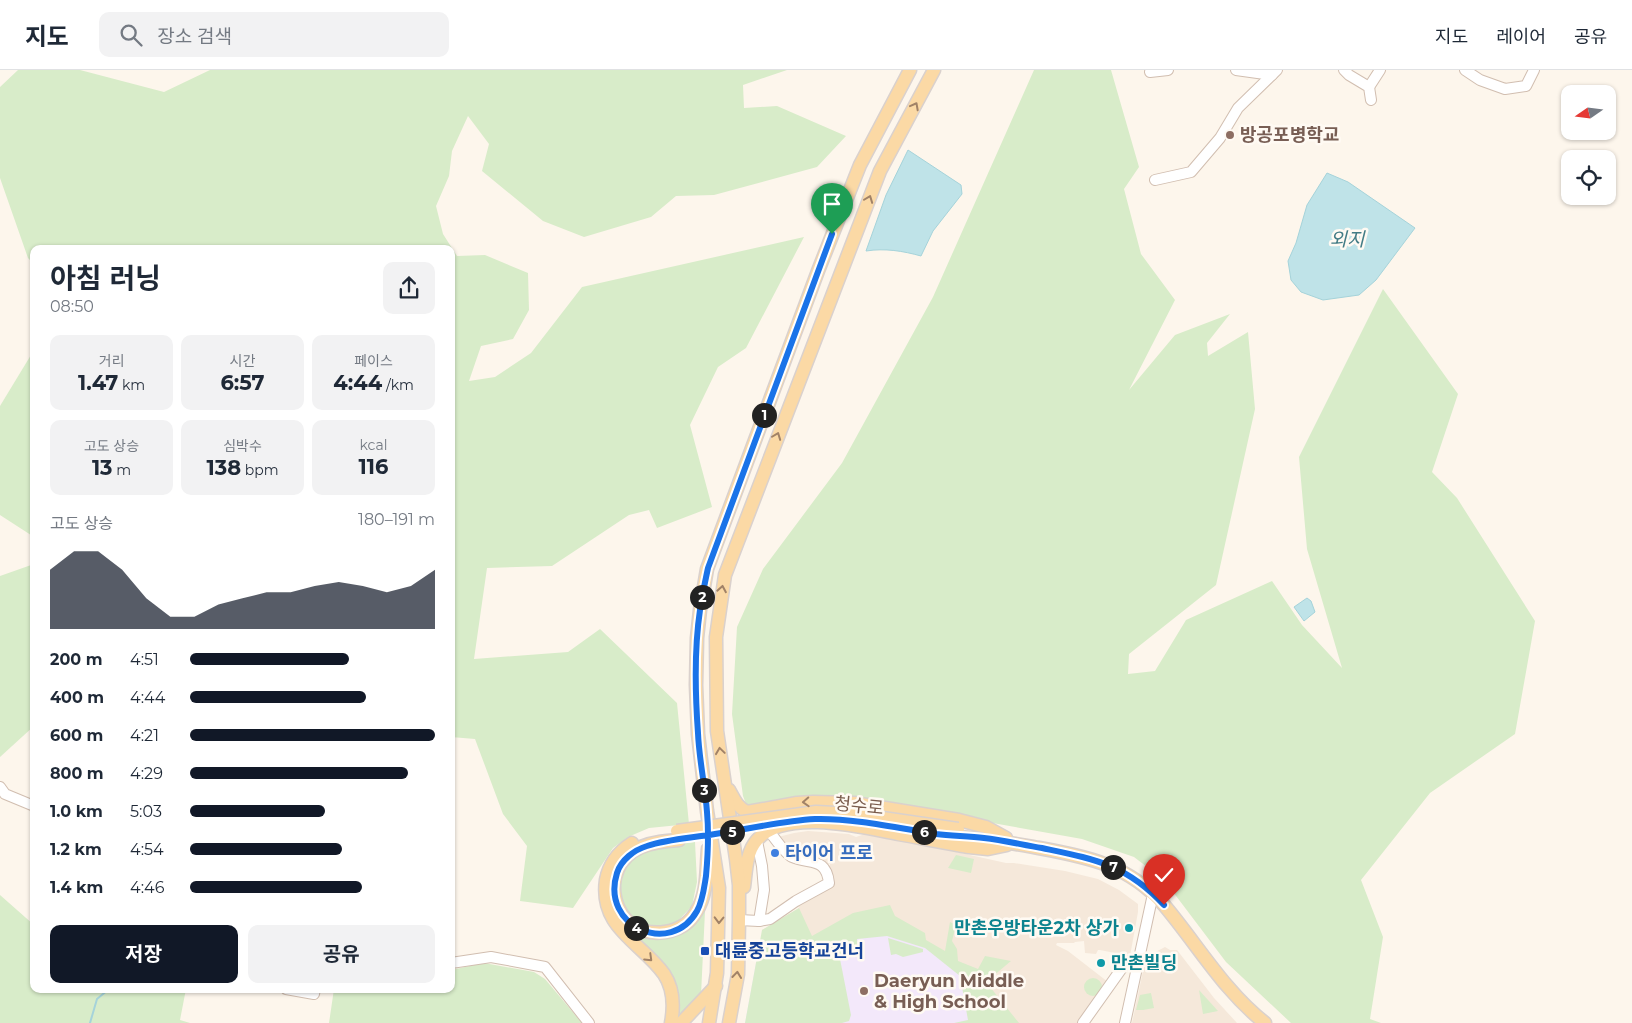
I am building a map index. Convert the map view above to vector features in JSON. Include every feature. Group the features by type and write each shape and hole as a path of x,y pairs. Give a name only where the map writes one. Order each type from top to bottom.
{"main road":[{"path":"709,1023 716,986 719,888 707,812 698,734 696,665 700,610 708,568 818,271 860,165 910,70"},
{"path":"729,1023 738,974 739,916 737,868 717,731 716,660 718,619 725,575 880,171 934,70"},
{"name":"청수로","path":"724,783 741,809 747,812 797,803 854,804 958,828"},
{"path":"678,835 640,848 630,854 618,869 614,884 615,902 625,920 642,931 671,932 690,921 696,912 704,894 709,846 707,812"},
{"path":"671,1023 672,992 665,976 652,960 622,932 613,921 608,908 605,890 608,870 615,857 630,844 650,836 678,835 816,819 958,828 986,827 1014,843"},
{"name":"청수로","path":"757,841 769,831 785,825 810,822 842,824 988,849 1014,843"},
{"path":"958,828 983,838 1086,857 1126,873 1153,894 1251,1013 1264,1023"},
{"path":"739,916 748,861 757,841"},
{"path":"682,1023 716,986"}],"street":[{"path":"1150,72 1168,70"},
{"path":"1236,70 1275,72"},
{"path":"1371,100 1369,87 1380,70"},
{"path":"1465,70 1480,80 1505,89 1526,86 1534,70"},
{"path":"1155,180 1191,172 1220,138 1238,108 1275,72"},
{"path":"1347,73 1369,87"},
{"path":"0,787 5,794 30,804"},
{"path":"739,916 759,921 770,919 796,901 830,883 828,872 824,866 791,856 769,831"},
{"path":"757,841 764,890 759,921"},
{"path":"1125,1023 1153,894"},
{"path":"455,962 491,957 545,967 589,1023"},
{"path":"1083,1023 1127,961 1138,963"}],"shaded area":[{"path":"808,831 849,834 856,837 865,834 1006,863 1065,871 1098,879 1119,890 1138,904 1130,956 1100,950 1096,954 1085,953 1084,941 1057,943 1056,945 1068,951 1108,982 1079,1023 995,1023 796,949 762,930 799,908 797,903 819,893 830,870 830,864 825,864 825,861 792,854 778,837"},
{"name":"Daeryun Middle & High School","path":"888,929 928,942 958,966 995,1023 745,1023 760,941"},
{"path":"1165,947 1170,950 1177,950 1214,998 1237,1023 1132,1023 1146,957"}],"green space":[{"path":"18,70 80,70 164,92 210,70 787,70 743,85 744,108 777,106 846,136 817,167 714,195 676,196 651,217 584,237 543,221 482,171 489,144 468,116 452,151 449,176 436,206 443,234 450,245 30,245 30,260 0,178 0,87"},
{"path":"1034,70 1111,70 1139,167 1124,189 1141,254 1175,300 1129,390 1175,335 1230,314 1207,343 1208,356 1248,332 1255,409 1216,585 1129,654 1128,674 1155,671 1186,620 1272,581 1302,625 1342,668 1307,549 1299,457 1383,289 1458,394 1432,472 1457,498 1535,621 1515,734 1430,793 1361,880 1383,937 1370,1019 1381,1023 1291,1023 1226,962 1164,880 1134,857 1082,839 902,807 748,809 743,796 732,714 737,627 763,569 842,463 933,297"},
{"path":"804,237 746,348 718,367 690,425 712,507 657,528 649,510 629,515 552,566 487,568 474,659 568,652 600,629 677,703 689,824 649,828 628,837 613,848 573,908 520,901 527,846 503,814 475,739 455,737 455,253 457,256 485,255 528,273 529,310 513,339 481,346 469,381 495,377 531,353 582,287"},
{"path":"30,357 30,534 0,515 0,406"},
{"path":"30,565 30,730 0,757 0,576"},
{"path":"695,842 697,882 692,906 676,923 654,928 633,922 620,905 617,884 622,869 633,857 653,847"},
{"path":"956,855 974,859 971,873 948,868"},
{"path":"0,895 30,921 30,993 185,993 180,1020 190,1023 0,1023"},
{"path":"890,905 895,916 925,933 926,940 945,951 950,922 956,925 952,941 957,949 958,961 978,969 985,956 1011,961 986,982 1019,1023 954,1023 968,1020 960,976 925,948 887,936 857,939 858,948 842,951 843,958 840,959 851,1015 849,1021 842,1023 745,1023 762,930 799,908 812,936 853,913"},
{"path":"703,909 705,911 701,995 674,1022 678,1001 630,934 653,939 675,935"},
{"path":"888,938 923,949 923,952 903,957 896,954 891,955"},
{"path":"484,963 534,972 545,979 582,1023 329,1023 333,993 455,993 455,969"},
{"path":"1093,978 1099,981 1102,987 1099,993 1093,996 1087,993 1084,987 1087,981"},
{"path":"1199,990 1218,1011 1203,1014"},
{"path":"1151,993 1154,1008 1136,1010 1140,995"}],"water":[{"path":"908,150 961,185 962,194 933,231 921,256 894,250 866,251 886,195"},
{"name":"외지","path":"1327,173 1348,182 1415,228 1376,280 1359,295 1323,300 1301,292 1291,280 1288,261 1296,243 1307,205"},
{"path":"1307,598 1311,601 1315,612 1304,621 1294,607"}],"waterway":[{"path":"90,1023 97,999 104,993"}],"place":[{"name":"방공포병학교","path":"1230,135"},
{"name":"타이어 프로","path":"775,853"},
{"name":"만촌우방타운2차 상가","path":"1129,928"},
{"name":"대륜중고등학교건너","path":"705,951"},
{"name":"만촌빌딩","path":"1101,963"},
{"name":"Daeryun Middle & High School","path":"864,991"}],"route":[{"path":"832,234 708,568 700,610 696,665 698,734 707,812 709,846 704,894 700,906 690,921 671,932 642,931 625,920 615,902 614,884 618,869 630,854 640,848 656,843 690,838 737,831 785,823 816,819 854,822 956,837 983,838 1086,857 1126,873 1140,882 1164,905"}]}
